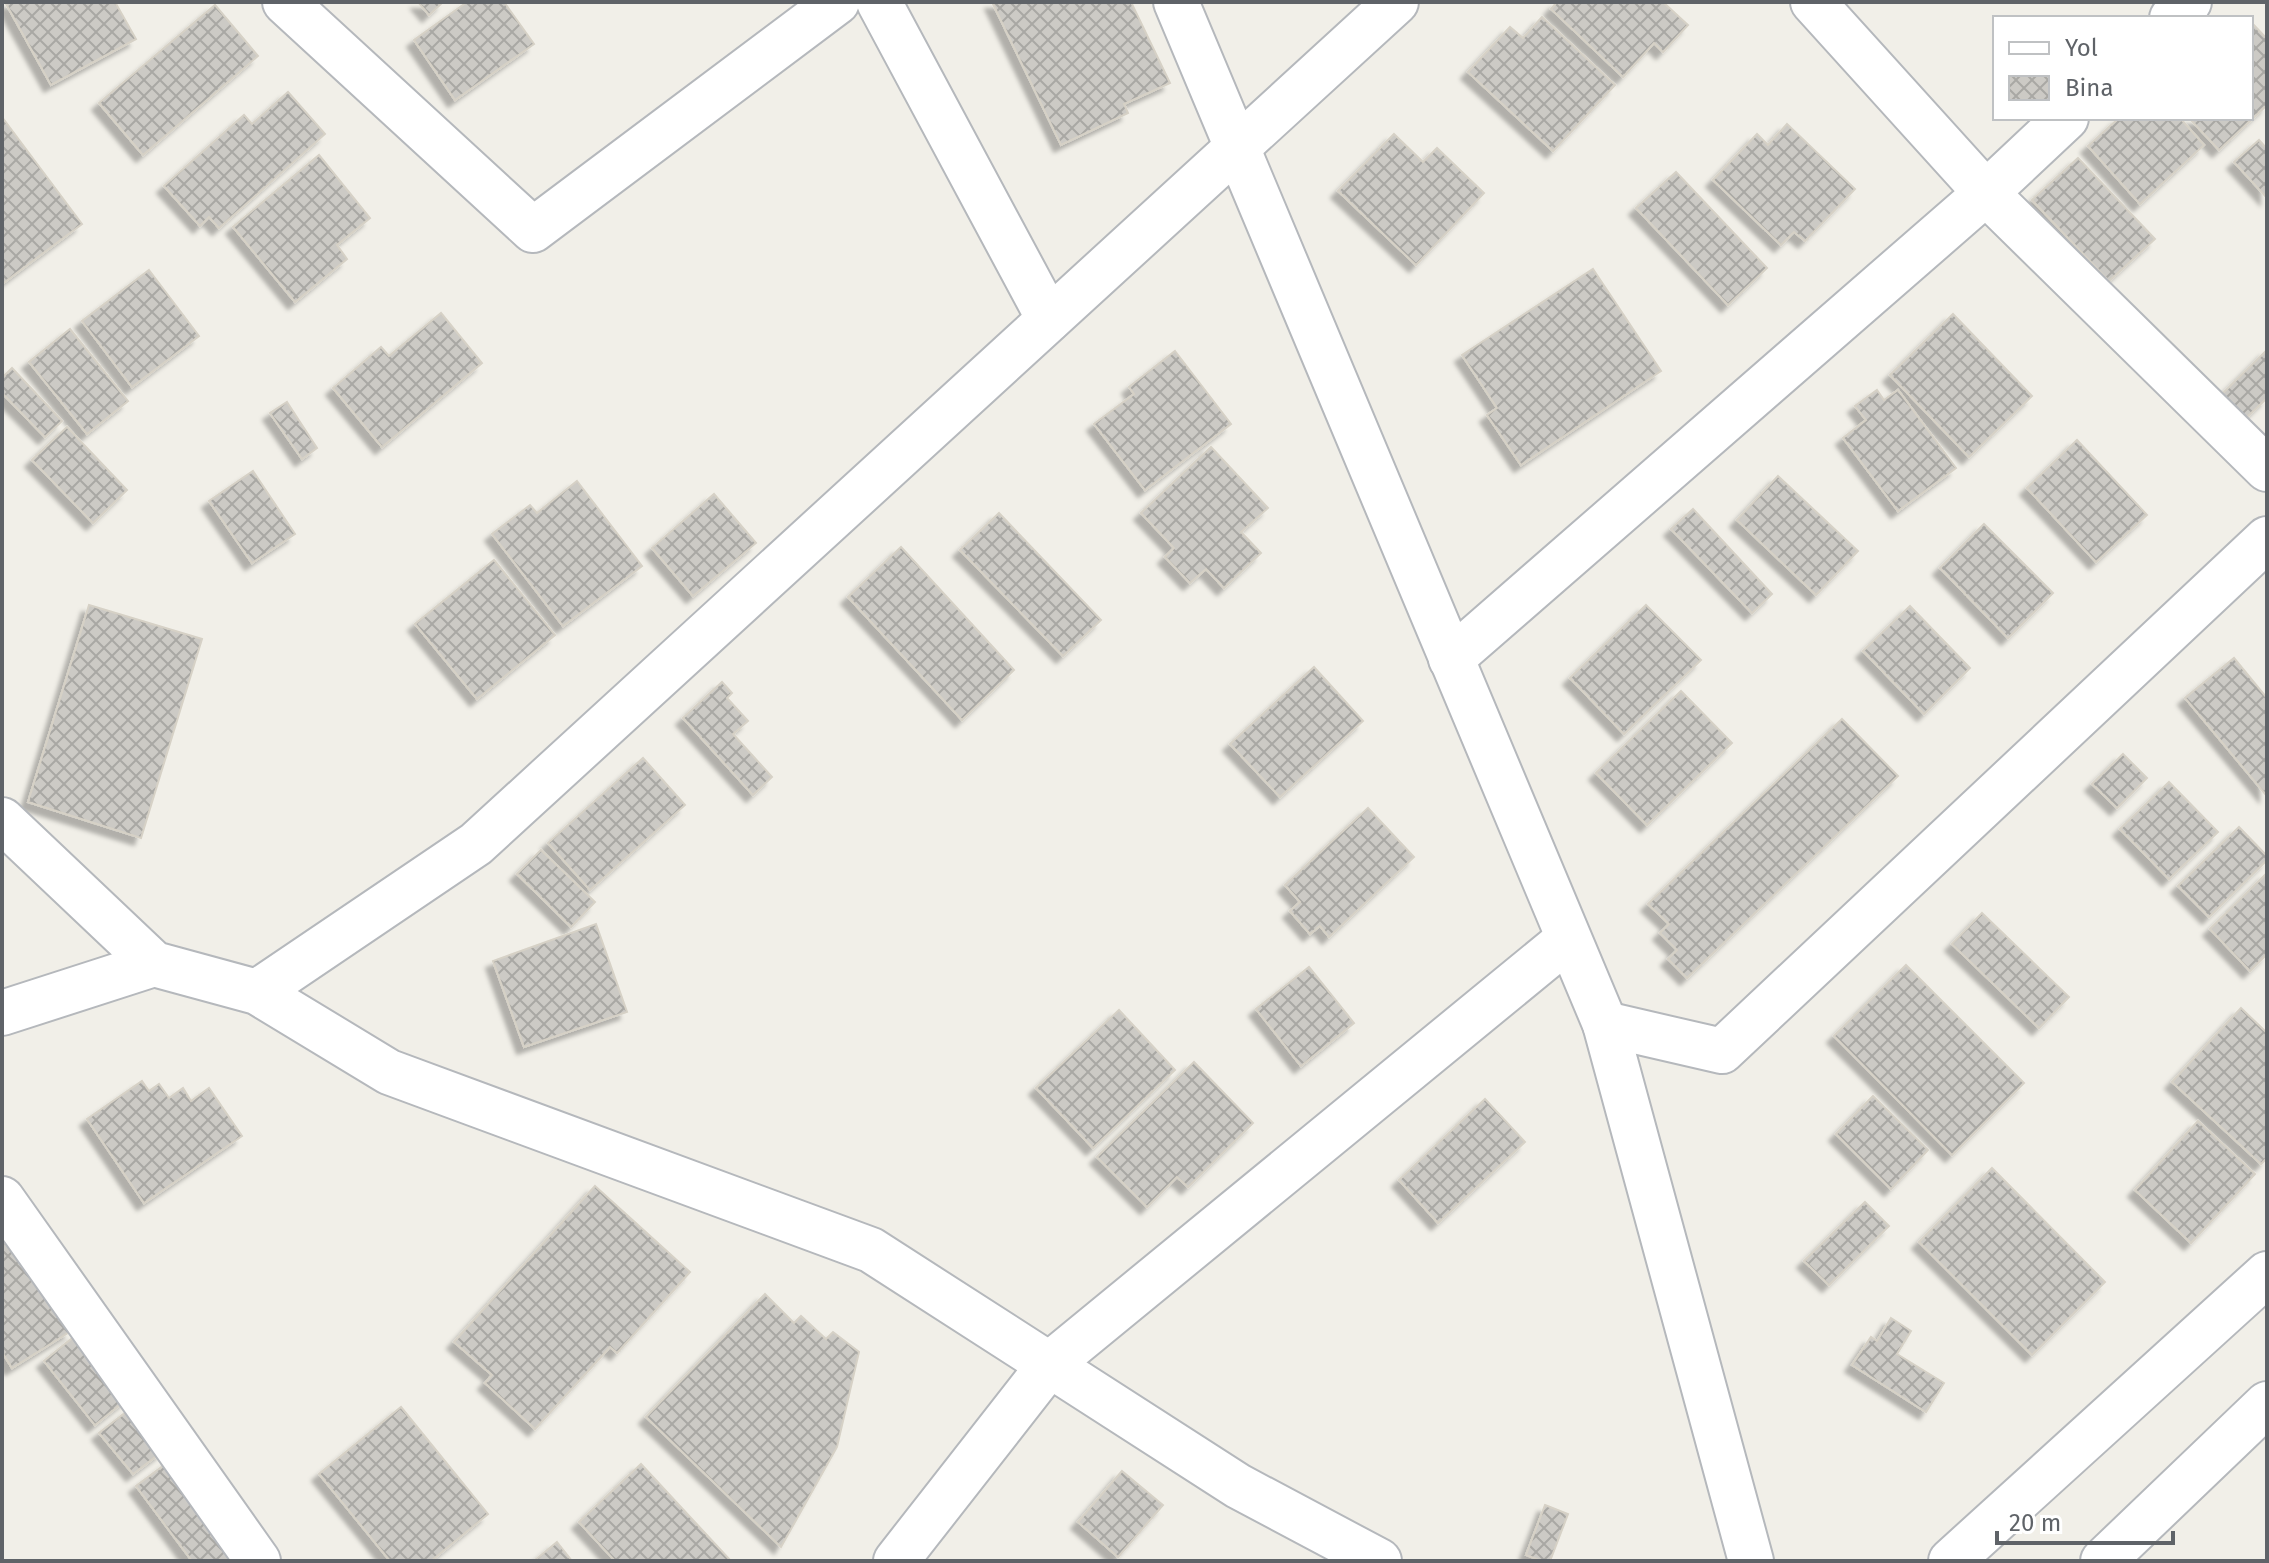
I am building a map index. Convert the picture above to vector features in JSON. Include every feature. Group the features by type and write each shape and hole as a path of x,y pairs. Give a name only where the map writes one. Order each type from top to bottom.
{"street":[{"path":"285,2 533,230 837,2"},
{"path":"879,2 1049,319"},
{"path":"1176,2 1605,1024 1751,1561"},
{"path":"257,992 476,844 1396,2"},
{"path":"1813,2 1986,193 2267,469"},
{"path":"2174,16 2189,2"},
{"path":"1451,659 1986,193 2064,120"},
{"path":"1605,1024 1722,1051 2267,539"},
{"path":"2,820 154,964 257,992 389,1072 871,1250 1238,1486 1379,1561"},
{"path":"896,1561 1050,1364 1568,939"},
{"path":"2,1013 154,964"},
{"path":"2,1199 258,1561"},
{"path":"1951,1561 2267,1274"},
{"path":"2103,1561 2267,1404"}],"building":[{"path":"5,2 115,2 136,39 51,85"},
{"path":"418,2 443,2 429,15"},
{"path":"467,2 504,2 534,44 455,100 414,40"},
{"path":"992,2 1131,2 1170,83 1124,104 1128,113 1061,145"},
{"path":"1557,2 1663,2 1688,25 1663,52 1654,43 1623,77 1551,9"},
{"path":"215,5 258,56 143,155 99,103"},
{"path":"1542,17 1615,85 1553,151 1468,72 1510,27 1523,38"},
{"path":"2253,24 2267,39 2267,105 2253,118"},
{"path":"288,92 325,134 219,228 209,217 200,226 164,186 244,115 252,124"},
{"path":"2,117 82,224 2,284"},
{"path":"2117,120 2182,120 2204,145 2140,204 2088,146"},
{"path":"2191,120 2251,120 2219,150"},
{"path":"1787,124 1855,189 1805,241 1794,232 1781,245 1713,180 1757,134 1768,145"},
{"path":"1394,134 1423,162 1437,148 1484,193 1416,265 1338,191"},
{"path":"2259,140 2267,149 2267,198 2234,162"},
{"path":"319,155 370,218 337,245 347,259 295,302 233,227"},
{"path":"2078,158 2155,239 2109,281 2032,200"},
{"path":"1676,172 1767,268 1728,305 1636,208"},
{"path":"1593,269 1661,371 1521,465 1487,415 1497,408 1462,355"},
{"path":"149,270 199,336 132,387 82,321"},
{"path":"441,313 482,363 382,447 333,388 381,347 389,356"},
{"path":"1953,314 2032,396 1969,457 1890,375"},
{"path":"70,329 128,401 87,434 29,362"},
{"path":"2267,350 2267,398 2245,419 2221,395"},
{"path":"1175,351 1231,424 1145,490 1094,424 1134,394 1129,387"},
{"path":"12,368 62,421 45,437 2,393 2,378"},
{"path":"1877,390 1884,400 1898,390 1956,468 1898,511 1843,438 1866,420 1855,406"},
{"path":"287,402 317,448 302,459 270,413"},
{"path":"67,427 127,490 93,523 32,460"},
{"path":"2077,440 2147,515 2096,562 2027,488"},
{"path":"1211,447 1268,508 1241,532 1261,553 1224,588 1206,569 1190,583 1165,557 1174,548 1141,513"},
{"path":"253,471 295,534 252,563 209,501"},
{"path":"1778,476 1858,551 1816,595 1737,520"},
{"path":"577,481 642,566 563,626 492,534 530,505 537,513"},
{"path":"714,494 756,543 693,596 652,548"},
{"path":"1693,509 1772,594 1752,613 1671,529"},
{"path":"999,513 1101,620 1063,656 960,550"},
{"path":"1984,524 2053,593 2008,638 1940,568"},
{"path":"901,547 1014,670 962,720 848,597"},
{"path":"494,560 555,635 477,699 415,624"},
{"path":"89,605 202,639 141,838 28,802"},
{"path":"1646,605 1701,660 1624,734 1570,678"},
{"path":"1910,606 1970,668 1924,714 1863,651"},
{"path":"2234,658 2267,698 2266,795 2185,698"},
{"path":"1314,667 1363,721 1280,797 1230,744"},
{"path":"722,682 732,693 727,698 748,721 733,734 772,777 753,795 683,718"},
{"path":"1681,691 1732,743 1647,825 1596,773"},
{"path":"1842,719 1898,776 1687,978 1668,959 1677,950 1660,933 1669,924 1648,904"},
{"path":"2123,754 2147,778 2117,808 2092,784"},
{"path":"643,758 685,805 590,890 548,843"},
{"path":"2169,782 2218,832 2169,879 2120,829"},
{"path":"1368,808 1414,857 1329,937 1320,926 1310,934 1290,911 1300,902 1285,885"},
{"path":"2239,827 2267,856 2267,860 2209,917 2178,886"},
{"path":"541,850 595,902 571,927 517,874"},
{"path":"2267,873 2267,954 2250,971 2210,929"},
{"path":"1982,913 2069,997 2039,1028 1952,944"},
{"path":"596,924 627,1012 524,1047 493,961"},
{"path":"1906,965 2024,1083 1952,1155 1834,1036"},
{"path":"1309,967 1354,1023 1301,1066 1256,1009"},
{"path":"2241,1008 2267,1033 2267,1158 2261,1164 2172,1082"},
{"path":"1119,1010 1175,1070 1093,1148 1036,1088"},
{"path":"1194,1062 1253,1123 1188,1187 1177,1177 1147,1207 1097,1157"},
{"path":"142,1081 149,1091 159,1084 169,1098 183,1088 191,1101 209,1088 242,1136 144,1203 87,1119"},
{"path":"1873,1096 1928,1150 1891,1189 1836,1134"},
{"path":"1485,1099 1525,1142 1438,1223 1399,1180"},
{"path":"2198,1121 2255,1174 2191,1243 2135,1190"},
{"path":"1992,1168 2105,1282 2032,1355 1919,1242"},
{"path":"595,1186 690,1272 617,1353 610,1347 535,1429 485,1383 492,1375 454,1342"},
{"path":"1865,1202 1889,1226 1829,1285 1804,1261"},
{"path":"13,1238 71,1331 12,1368 2,1352 2,1245"},
{"path":"765,1294 794,1323 801,1316 826,1339 833,1332 859,1352 837,1447 781,1547 646,1417"},
{"path":"1891,1318 1911,1331 1897,1354 1944,1383 1926,1412 1852,1365 1871,1337 1877,1341"},
{"path":"76,1335 127,1399 95,1425 44,1361"},
{"path":"401,1407 488,1514 431,1561 390,1561 319,1474"},
{"path":"130,1409 163,1451 133,1474 99,1433"},
{"path":"171,1460 246,1561 192,1561 136,1486"},
{"path":"641,1464 731,1561 615,1561 579,1522"},
{"path":"1122,1471 1163,1505 1118,1557 1078,1522"},
{"path":"1545,1505 1568,1514 1550,1561 1526,1555"},
{"path":"557,1542 572,1561 534,1561"}]}
